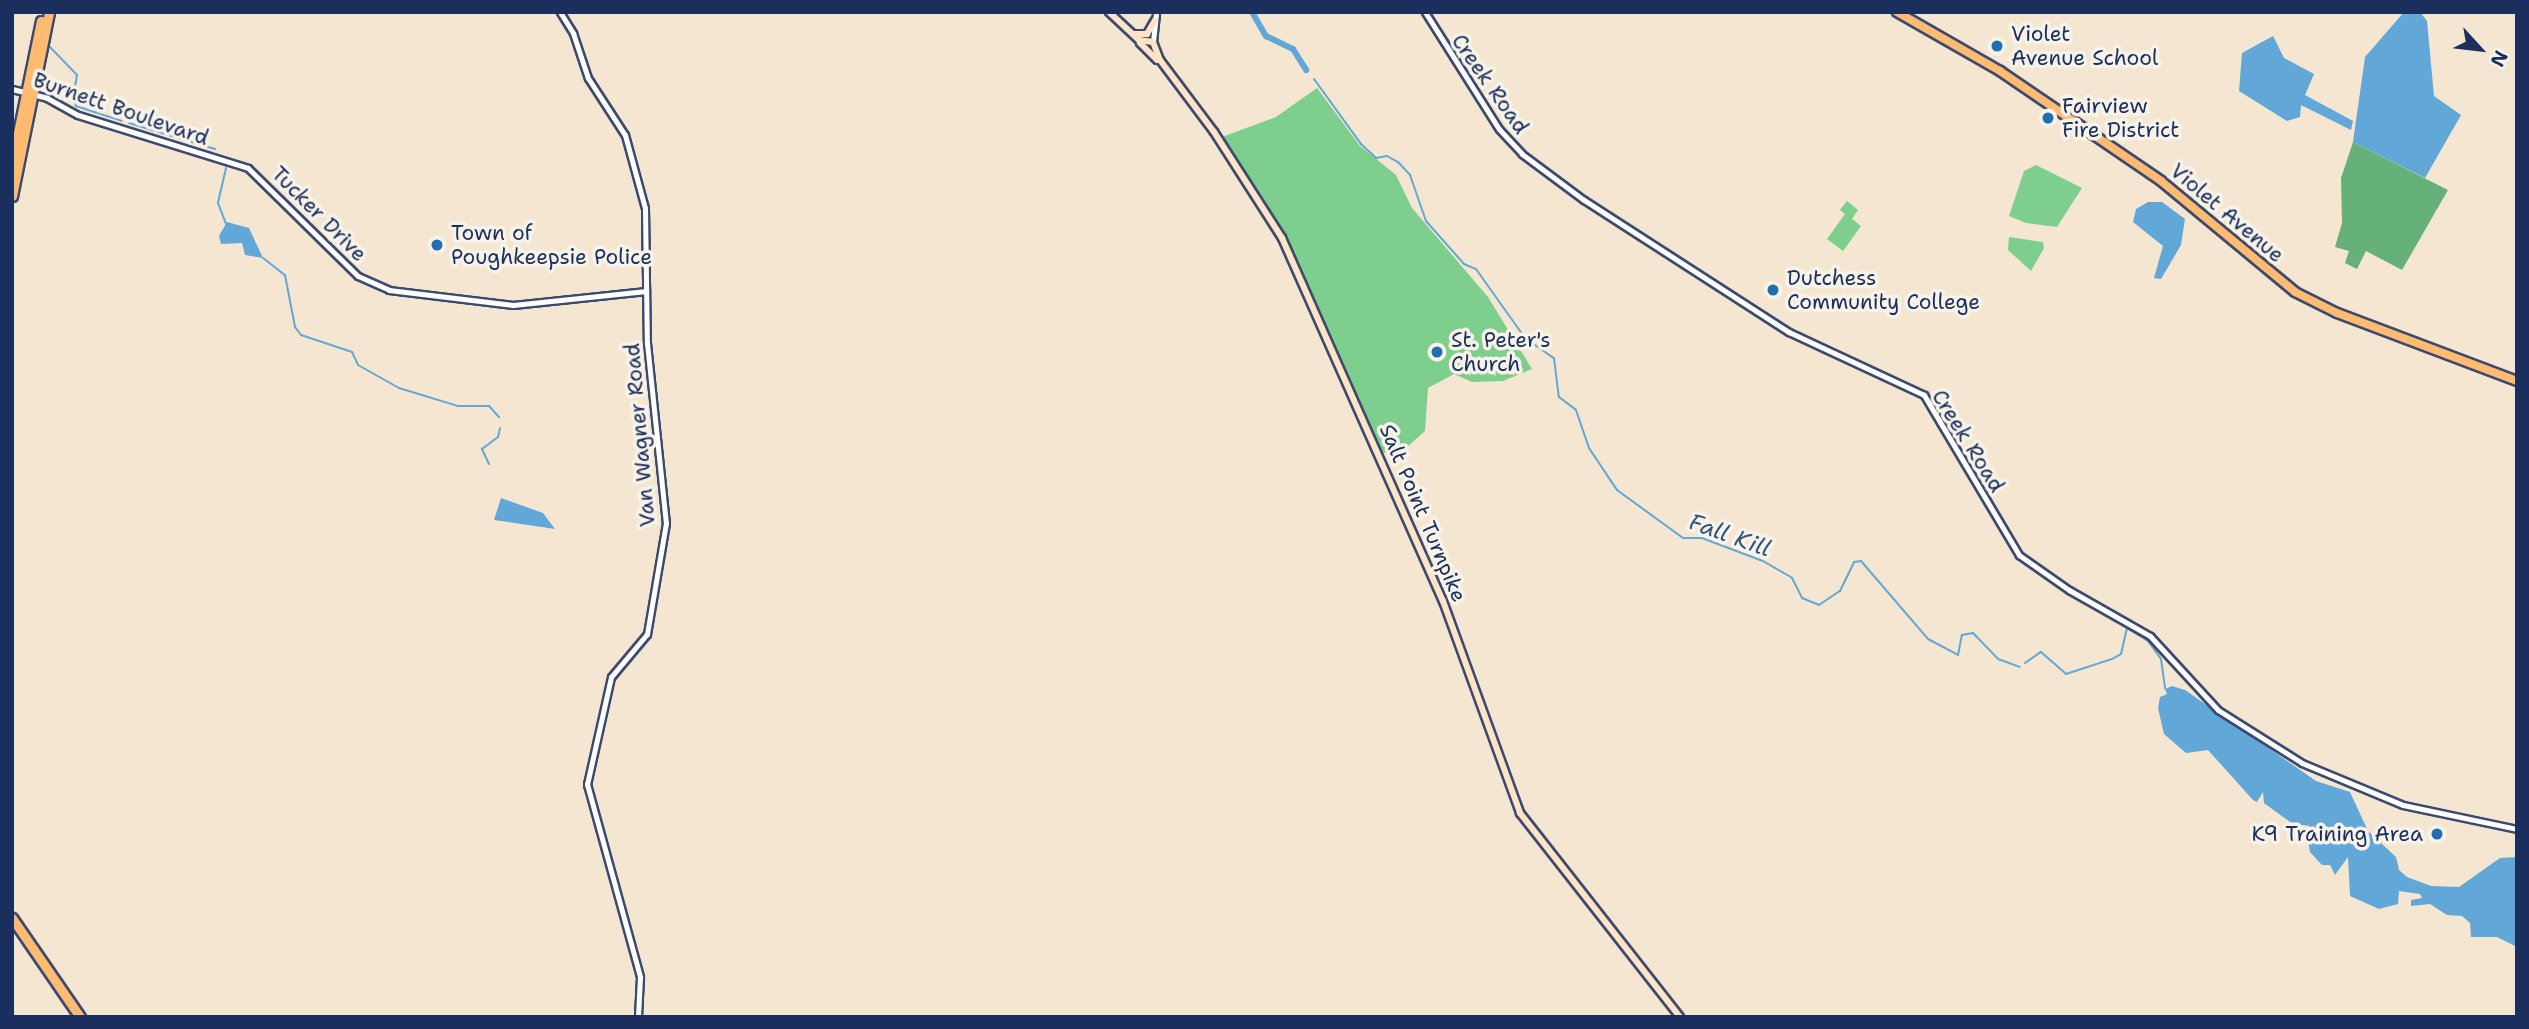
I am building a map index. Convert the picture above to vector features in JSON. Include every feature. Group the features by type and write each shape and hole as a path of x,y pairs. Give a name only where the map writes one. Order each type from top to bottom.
{"highway":[{"path":"12,196 43,12"},
{"path":"12,162 49,12"},
{"path":"12,918 80,1017"}],"main road":[{"path":"1109,12 1171,77"},
{"name":"Violet Avenue","path":"1897,12 1992,66 2154,175 2295,292 2348,318 2517,381"},
{"path":"1132,34 1147,34 1156,16"},
{"path":"1132,34 1153,42"},
{"name":"Salt Point Turnpike","path":"1153,42 1171,77 1245,178 1298,270 1443,601 1520,813 1680,1017"}],"street":[{"name":"Van Wagner Road","path":"560,12 573,33 583,67 625,135 645,208 650,368 666,507 660,576 645,639 611,677 587,784 640,977 638,1017"},
{"name":"Creek Road","path":"1425,12 1499,129 1527,158 1589,203 1687,262 1784,329 1926,397 2019,555 2069,590 2150,636 2198,692 2232,721 2302,763 2403,805 2517,829"},
{"path":"1153,42 1156,16"},
{"name":"Burnett Boulevard","path":"12,89 30,93 78,115 220,159"},
{"name":"Tucker Drive","path":"220,159 263,178 358,276 389,290 506,305 646,290"}],"green space":[{"path":"1317,88 1360,146 1396,175 1412,208 1488,297 1532,369 1503,381 1472,382 1454,374 1428,388 1425,431 1406,448 1383,453 1303,273 1222,137 1276,117"},
{"path":"2353,142 2448,190 2402,270 2366,251 2357,269 2345,263 2349,251 2335,247 2342,223 2341,178"},
{"path":"2036,165 2082,188 2057,227 2026,223 2009,216 2024,171"},
{"path":"1847,201 1858,210 1852,219 1861,226 1843,251 1827,239 1845,214 1840,210"},
{"path":"2009,237 2043,242 2044,248 2031,271 2008,250"}],"water":[{"path":"2404,12 2420,12 2427,21 2434,96 2461,115 2425,178 2353,142 2365,57"},
{"path":"2273,36 2284,58 2314,74 2305,95 2353,121 2351,130 2301,105 2300,117 2287,121 2239,91 2242,53"},
{"path":"2148,202 2162,202 2185,219 2181,245 2161,279 2154,278 2163,246 2133,222 2136,209"},
{"path":"227,222 249,228 263,258 245,255 242,243 221,244 219,236"},
{"path":"501,498 543,513 555,529 494,520"},
{"path":"2172,686 2185,690 2316,781 2350,792 2368,831 2396,857 2399,870 2407,877 2431,886 2459,887 2500,858 2517,857 2517,947 2497,937 2471,937 2470,923 2462,916 2447,915 2430,904 2411,906 2411,900 2422,898 2420,894 2399,891 2398,904 2379,909 2350,896 2348,857 2335,875 2330,865 2322,865 2310,852 2308,841 2302,837 2310,826 2293,824 2264,803 2263,792 2257,802 2253,800 2208,750 2186,753 2164,734 2158,708 2160,697 2167,694 2165,689"}],"waterway":[{"path":"1252,12 1266,36 1293,49 1306,70"},
{"path":"47,44 77,75 73,97 76,106 122,121"},
{"name":"Fall Kill","path":"1314,79 1361,144 1376,158 1387,156 1398,162 1410,175 1426,221 1464,264 1476,269 1525,338 1554,358 1559,397 1576,410 1589,448 1617,490 1683,538 1702,538 1763,561 1792,578 1802,598 1819,605 1840,591 1854,562 1861,561 1928,639 1958,655 1962,635 1973,633 1998,659 2020,667"},
{"path":"129,123 215,149"},
{"path":"226,168 218,203 226,224"},
{"path":"263,258 285,275 295,327 301,335 352,352 358,365 399,388 458,406 489,406 499,417"},
{"path":"489,464 482,449 498,437 500,428"},
{"name":"Fall Kill","path":"2025,663 2041,652 2066,674 2112,659 2121,654 2127,628 2148,641 2161,659 2165,689"}],"place":[{"name":"Violet Avenue School","path":"1997,46"},
{"name":"Fairview Fire District","path":"2048,118"},
{"name":"Town of Poughkeepsie Police","path":"437,245"},
{"name":"Dutchess Community College","path":"1773,290"},
{"name":"St. Peter's Church","path":"1437,352"},
{"name":"K9 Training Area","path":"2437,834"}]}
